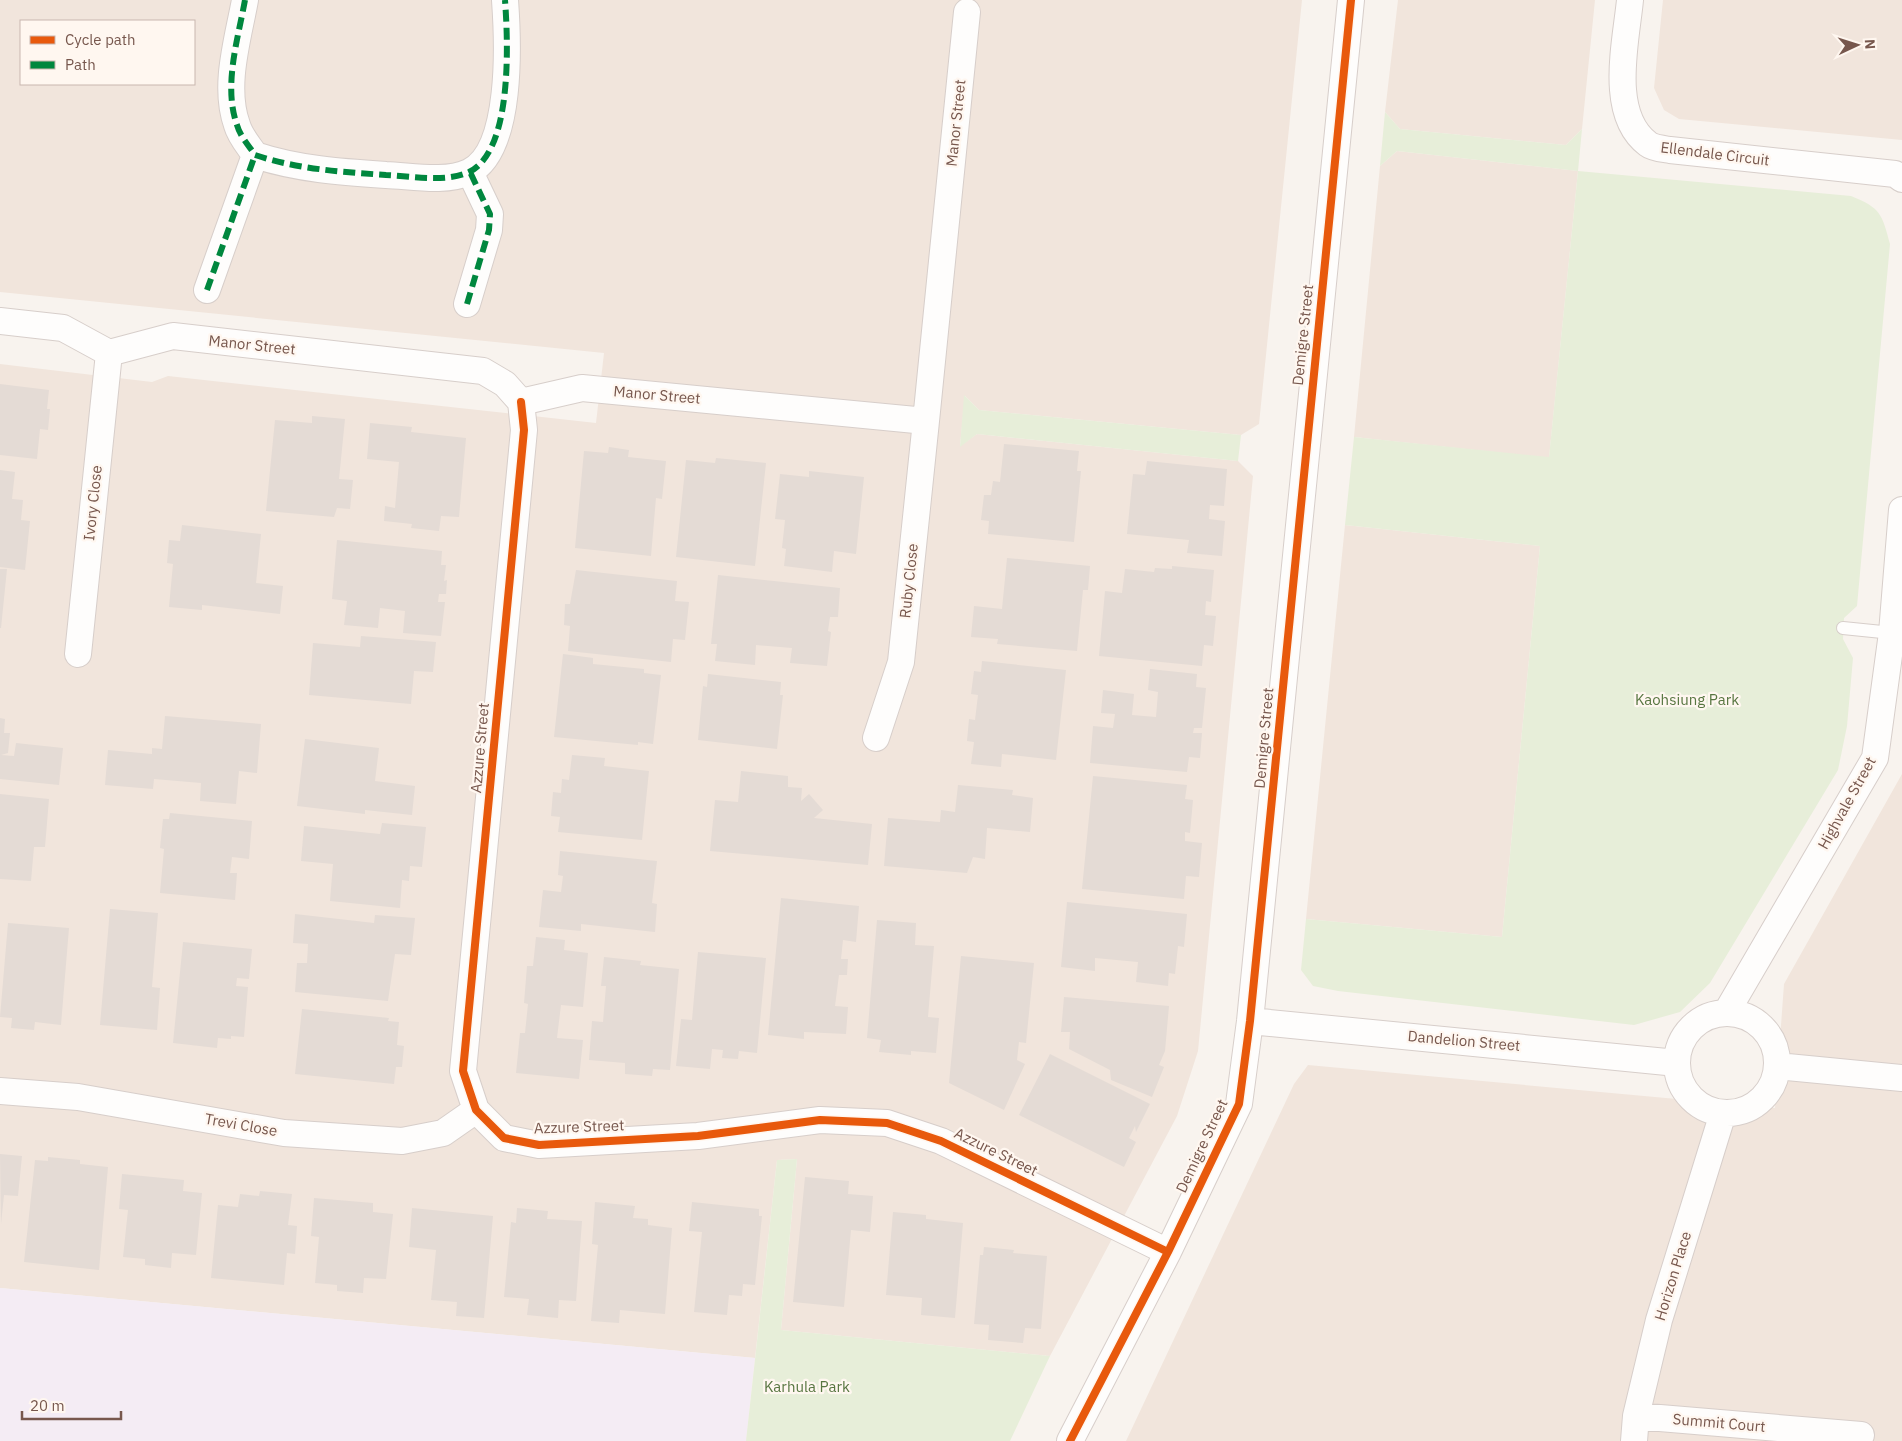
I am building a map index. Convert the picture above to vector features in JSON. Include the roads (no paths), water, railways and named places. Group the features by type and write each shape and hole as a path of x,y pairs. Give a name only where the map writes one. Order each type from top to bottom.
{"street":[{"path":"244,0 232,72 231,100 237,126 255,155 281,163 339,171 428,177 449,177 470,172 495,142 506,86 505,0"},
{"name":"Demigre Street","path":"1070,1441 1168,1252 1238,1104 1250,1021 1351,0"},
{"name":"Ellendale Circuit","path":"1630,0 1622,81 1623,100 1631,123 1648,145 1670,150 1895,174 1902,178"},
{"name":"Manor Street","path":"109,353 173,336 483,371 505,384 521,402 582,388 926,421 968,12"},
{"path":"207,290 255,155"},
{"path":"467,304 490,230 490,214 470,172"},
{"path":"0,321 63,328 109,353"},
{"name":"Ivory Close","path":"78,654 109,353"},
{"name":"Azzure Street","path":"521,402 524,430 463,1071 476,1110 504,1138 539,1144 698,1136 820,1120 887,1123 942,1141 1168,1252"},
{"name":"Ruby Close","path":"876,738 901,662 926,421"},
{"name":"Highvale Street","path":"1726,1013 1875,758 1892,633 1902,510"},
{"path":"1726,1013 1753,1021 1762,1028 1773,1042 1777,1066 1770,1089 1760,1102 1735,1113 1722,1113 1700,1106 1687,1094 1679,1078 1677,1063 1679,1049 1686,1034 1698,1023 1714,1015 1726,1013"},
{"name":"Dandelion Street","path":"1250,1021 1677,1063"},
{"path":"1777,1066 1902,1078"},
{"name":"Trevi Close","path":"0,1090 78,1097 284,1133 402,1141 443,1133 476,1110"},
{"name":"Horizon Place","path":"1635,1429 1659,1320 1722,1113"},
{"name":"Summit Court","path":"1635,1429 1861,1434"}],"lane":[{"path":"1843,628 1892,633"}],"park label":[{"name":"Kaohsiung Park","path":"1687,700"},
{"name":"Karhula Park","path":"807,1387"}]}
